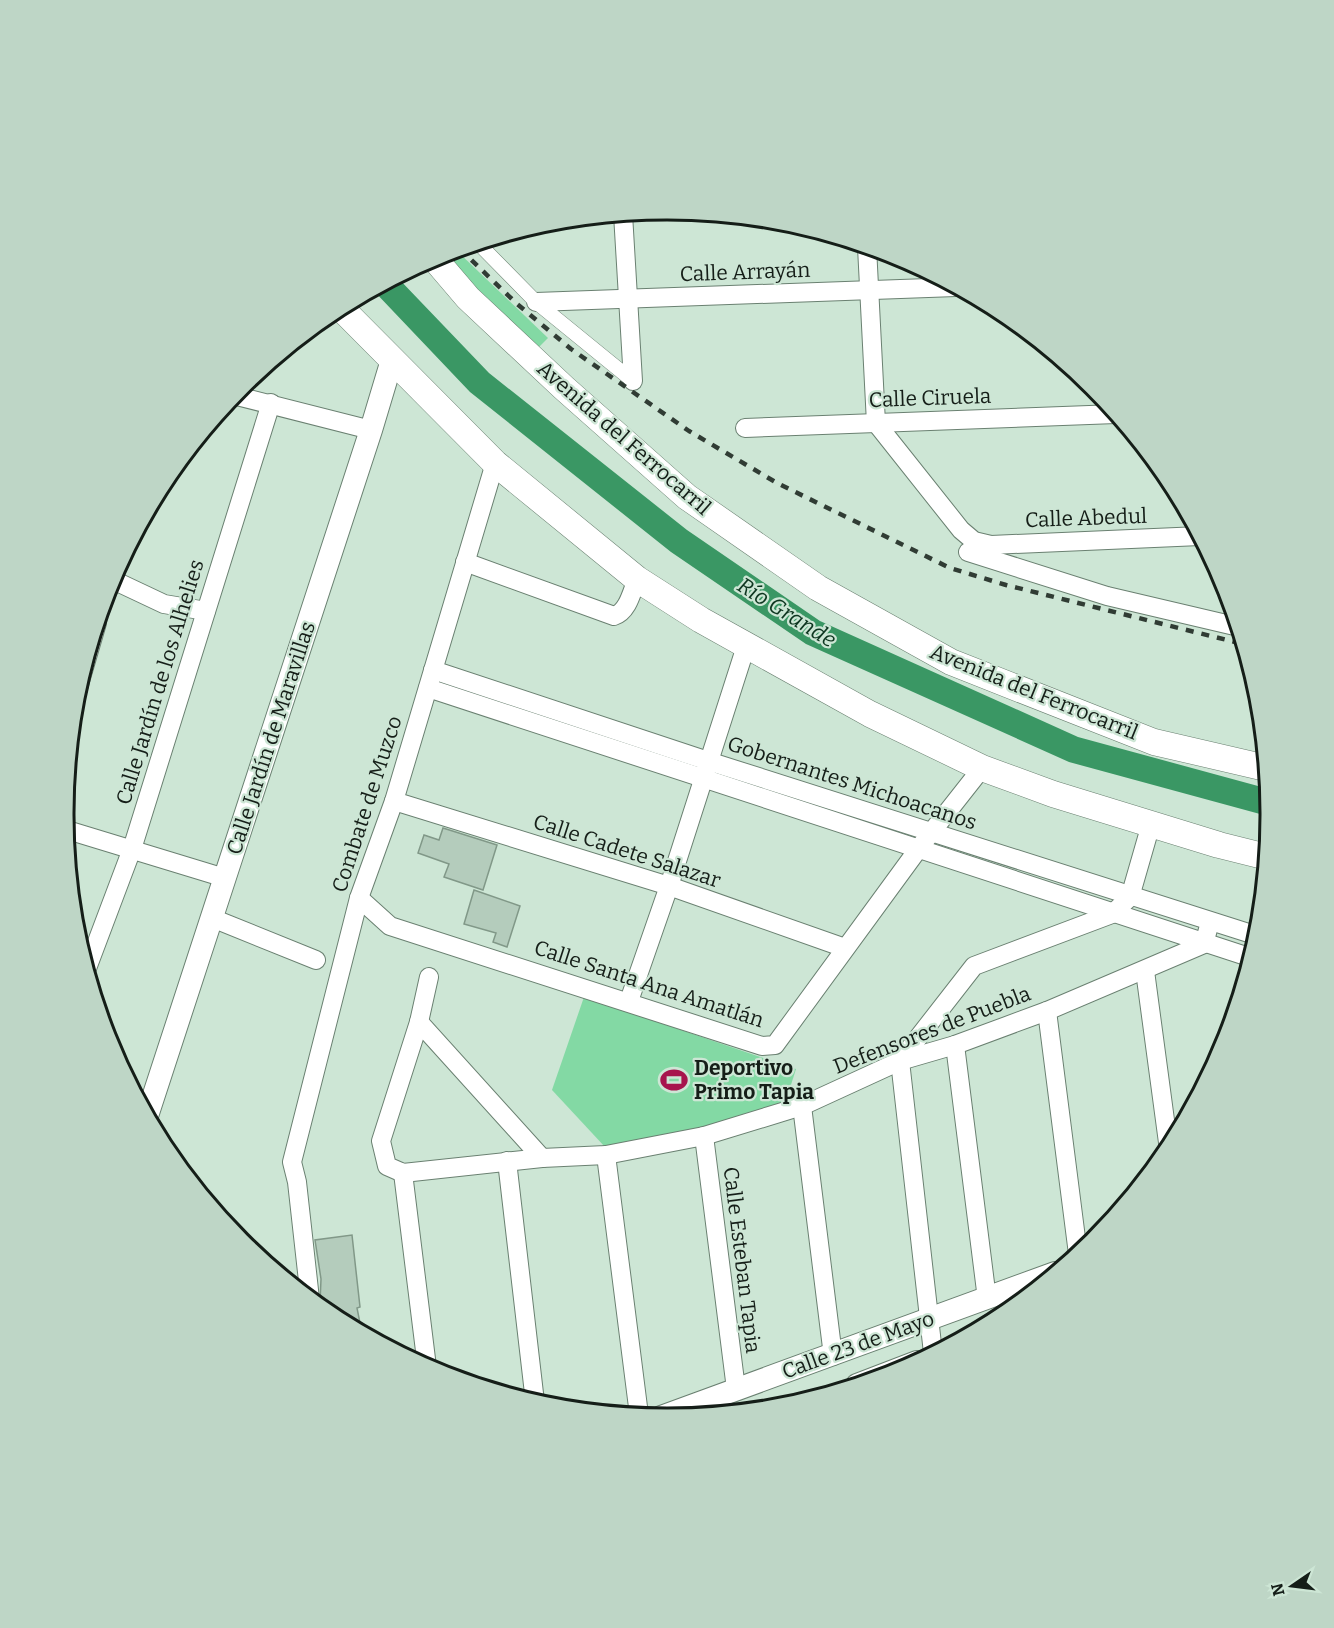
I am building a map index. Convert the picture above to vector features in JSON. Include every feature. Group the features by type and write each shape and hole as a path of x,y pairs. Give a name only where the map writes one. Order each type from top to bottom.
{"main road":[{"name":"Avenida del Ferrocarril","path":"441,266 468,298 564,388 687,497 818,588 951,662 1154,742 1258,766"},
{"path":"347,314 495,463 637,579 746,646 870,714 982,768 1053,794 1259,855"}],"street":[{"path":"624,222 633,381"},
{"path":"484,250 536,302 633,381"},
{"path":"867,256 876,423 971,547 1107,596 1230,625"},
{"name":"Calle Arrayán","path":"536,302 940,288"},
{"name":"Calle Jardín de Maravillas","path":"150,1106 392,360"},
{"path":"244,397 371,430"},
{"name":"Calle Jardín de los Alhelies","path":"91,957 132,849 271,404"},
{"name":"Calle Ciruela","path":"745,428 1105,414"},
{"name":"Combate de Muzco","path":"309,1287 297,1182 292,1162 359,898 394,801 495,463"},
{"name":"Calle Abedul","path":"971,547 1191,536"},
{"path":"465,562 614,616 621,614 626,607 637,579"},
{"path":"121,584 164,604 206,611"},
{"path":"628,1001 669,886 746,646"},
{"name":"Gobernantes Michoacanos","path":"434,670 919,848 1204,944 1242,960"},
{"name":"Gobernantes Michoacanos","path":"428,688 932,832 1248,933"},
{"name":"Calle Santa Ana Amatlán","path":"359,898 390,926 762,1046 775,1045 919,848 982,768"},
{"name":"Calle Cadete Salazar","path":"394,801 669,886 846,948"},
{"path":"932,1344 900,1061 974,966 1112,914 1130,897 1151,824"},
{"path":"74,832 225,878"},
{"path":"212,918 316,960"},
{"path":"1204,944 1210,922"},
{"name":"Defensores de Puebla","path":"395,1170 606,1155 704,1136 802,1106 900,1061 955,1045 1047,1011 1204,944"},
{"path":"1145,971 1166,1135"},
{"path":"425,1355 395,1170 381,1141 419,1022 429,977"},
{"path":"1047,1011 1077,1243"},
{"path":"419,1022 542,1158"},
{"path":"955,1045 987,1299"},
{"path":"802,1106 833,1356"},
{"name":"Calle Esteban Tapia","path":"704,1136 736,1389"},
{"path":"606,1155 638,1407"},
{"path":"507,1161 534,1392"},
{"name":"Calle 23 de Mayo","path":"690,1407 1032,1282"}],"shaded area":[{"path":"463,257 548,338 538,348 477,292 452,261"},
{"name":"Deportivo Primo Tapia","path":"584,997 796,1069 784,1107 703,1131 605,1147 552,1090"}],"water":[{"name":"Río Grande","path":"403,283 489,373 687,530 820,621 1078,737 1259,786 1260,814 1069,762 806,644 671,552 470,392 378,296"}],"building":[{"path":"443,828 497,845 483,890 444,877 449,864 418,853 424,835 439,840"},
{"path":"474,890 520,906 507,947 493,942 496,933 464,924"},
{"path":"352,1235 360,1321 320,1295 321,1279 315,1240"}],"railway":[{"path":"467,256 516,303 571,349 689,431 777,483 950,568 1006,585 1235,642"}],"place":[{"name":"Deportivo Primo Tapia","path":"674,1080"}]}
